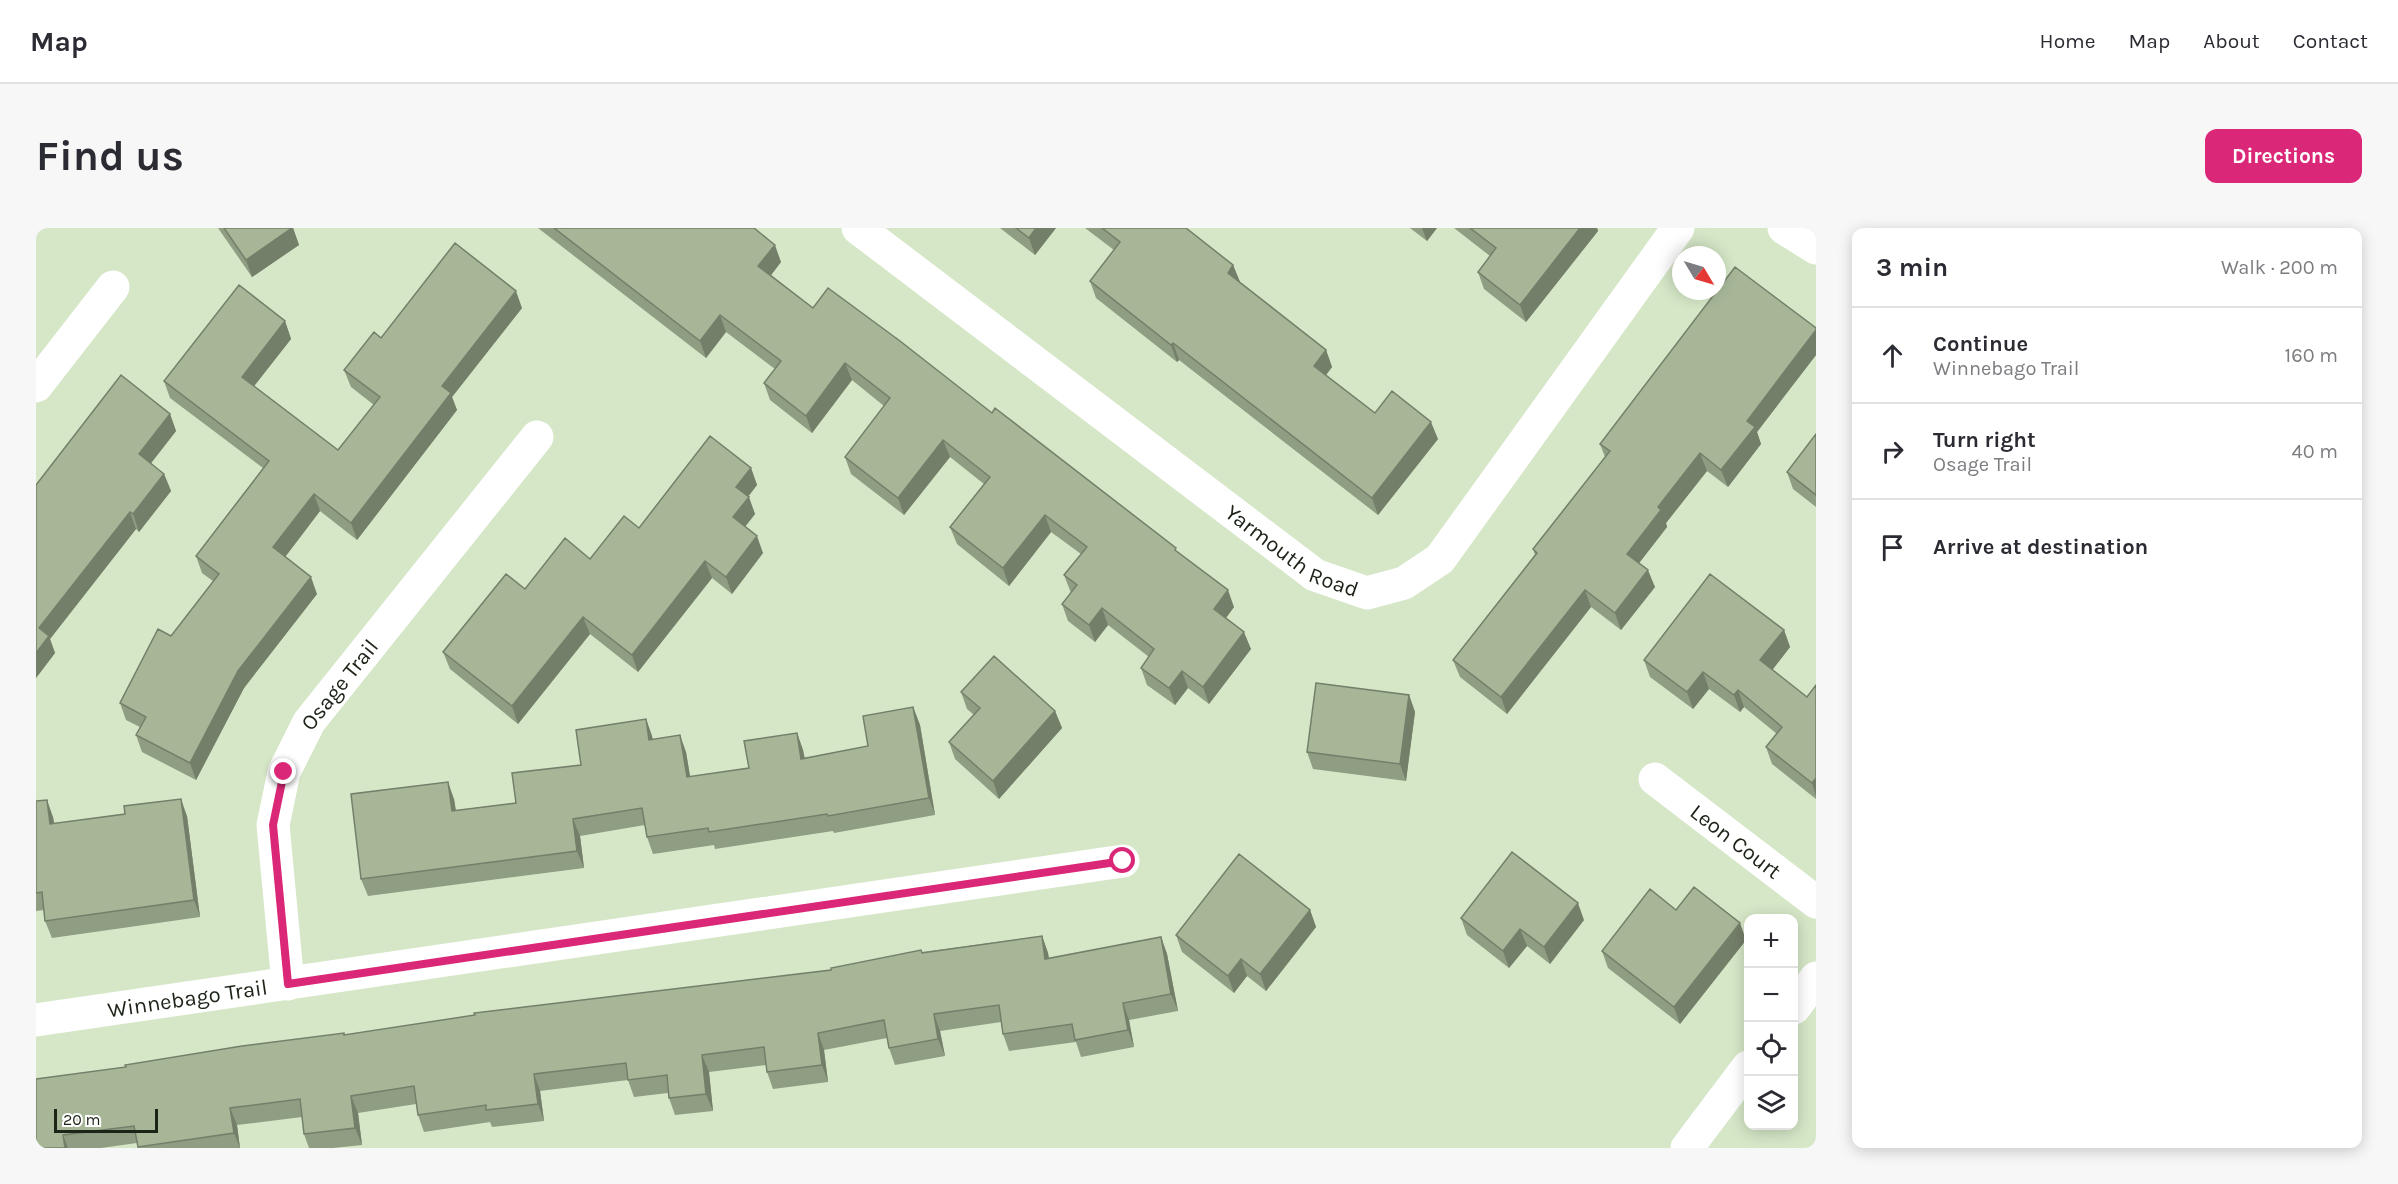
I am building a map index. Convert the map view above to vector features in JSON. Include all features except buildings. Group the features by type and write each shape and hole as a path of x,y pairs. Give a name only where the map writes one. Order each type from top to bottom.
{"street":[{"name":"Yarmouth Road","path":"858,228 1315,575 1367,593 1404,583 1440,559 1678,228"},
{"path":"1784,228 1816,248"},
{"path":"36,386 113,287"},
{"name":"Osage Trail","path":"288,984 273,825 284,772 309,722 537,437"},
{"name":"Leon Court","path":"1655,779 1816,902"},
{"name":"Winnebago Trail","path":"36,1020 1123,861"},
{"path":"1798,1003 1816,978"},
{"path":"1687,1148 1744,1074"}],"route":[{"path":"284,772 273,825 288,984 1123,861"}]}
